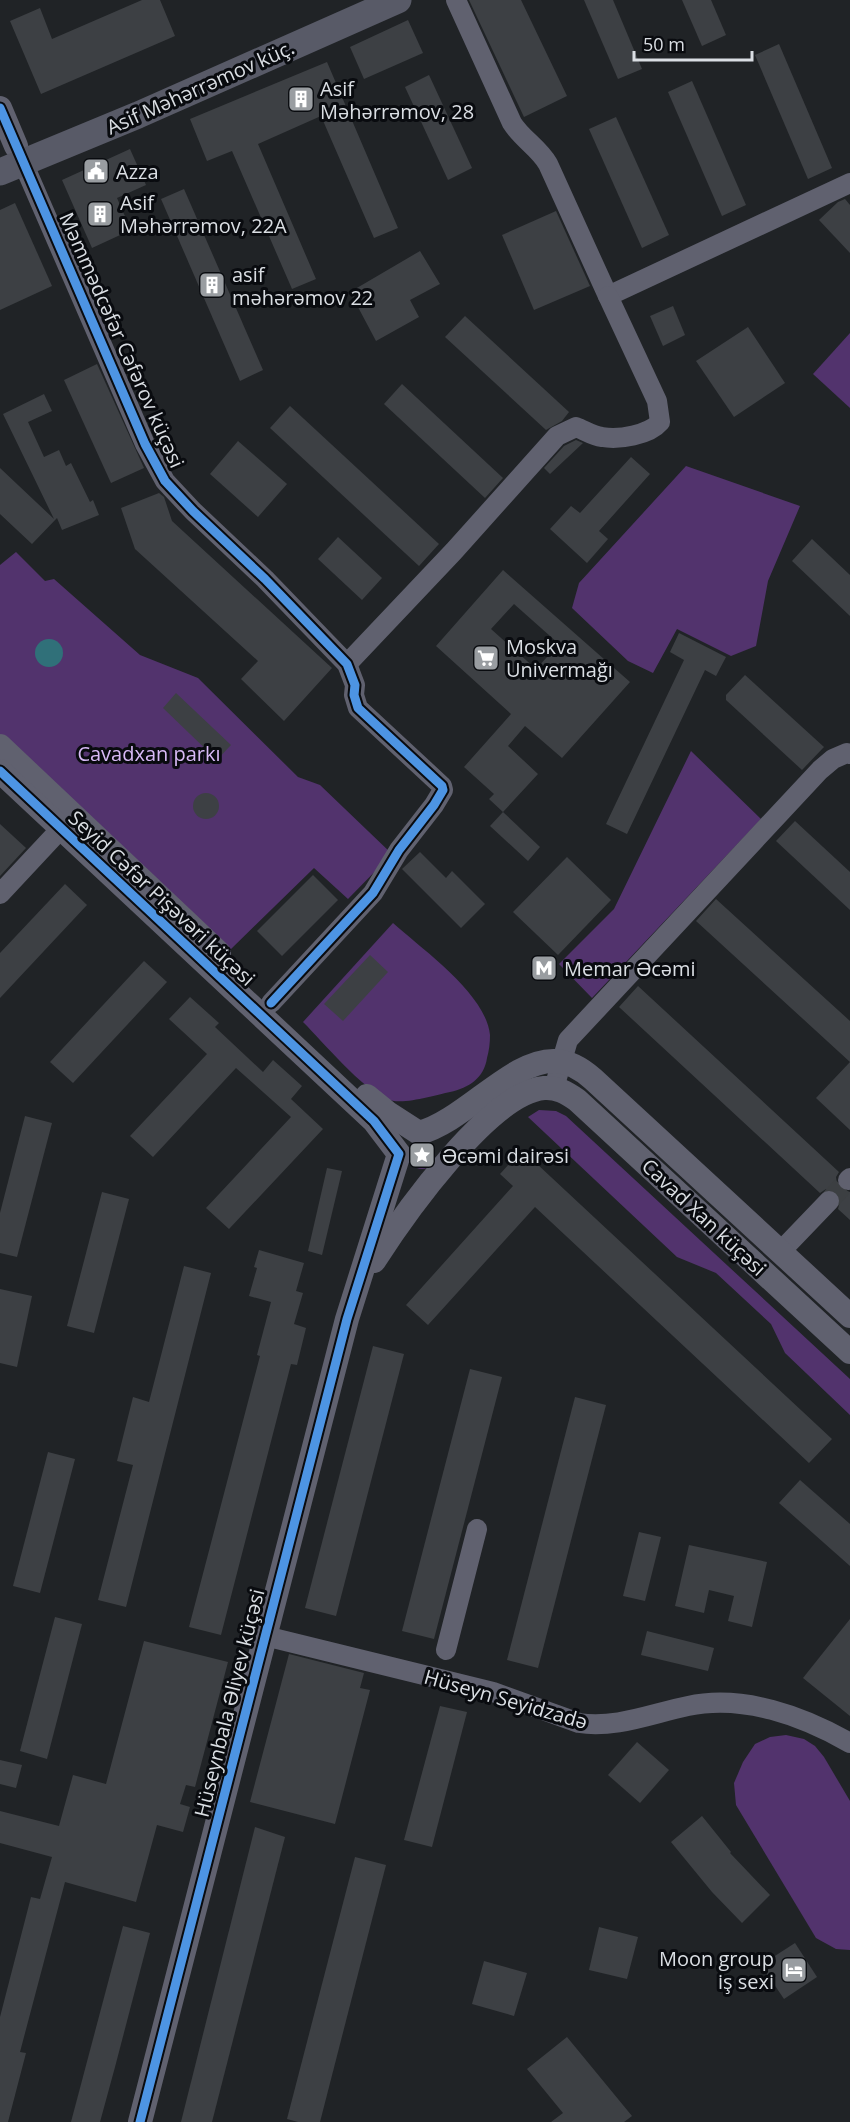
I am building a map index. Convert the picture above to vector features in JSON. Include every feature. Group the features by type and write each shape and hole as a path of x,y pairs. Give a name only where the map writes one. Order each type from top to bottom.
{"main road":[{"name":"Asif Məhərrəmov küç.","path":"10,158 353,0"},
{"name":"Asif Məhərrəmov küç.","path":"10,158 398,0"}],"street":[{"path":"347,664 454,551 556,436 576,427 602,437 637,435 654,428 660,422 657,401 548,164 543,155 517,131 512,123 456,0"},
{"name":"Məmmədcəfər Cəfərov küçəsi","path":"0,108 10,158 145,444 165,481 347,664 355,685 355,702 358,708 442,786 443,790 434,805 399,850 373,893 271,1002"},
{"path":"608,296 850,183"},
{"name":"Seyid Cəfər Pişəvəri küçəsi","path":"0,746 67,822 374,1121 399,1154"},
{"path":"355,1294 390,1236 438,1173 470,1138 509,1103 536,1089 555,1088 568,1040 789,802 833,759 847,753 850,754"},
{"name":"Seyid Cəfər Pişəvəri küçəsi","path":"0,771 67,822 271,1002 372,1100 393,1117 419,1133"},
{"path":"0,894 67,822"},
{"path":"355,1294 403,1142 413,1134 439,1126 453,1118 519,1071 545,1061 561,1062"},
{"name":"Cavad Xan küçəsi","path":"561,1062 577,1067 593,1079 850,1316"},
{"name":"Cavad Xan küçəsi","path":"555,1088 577,1100 850,1352"},
{"path":"399,1154 403,1169 409,1175 424,1179 438,1173 445,1160 443,1146 433,1135 419,1133"},
{"path":"781,1251 829,1201"},
{"name":"Hüseynbala Əliyev küçəsi","path":"140,2122 355,1294"},
{"path":"446,1650 477,1529"},
{"name":"Hüseyn Seyidzadə","path":"265,1636 493,1692 579,1723 593,1725 614,1723 690,1705 731,1704 762,1708 805,1720 850,1743"}],"green space":[{"path":"850,333 850,408 813,374"},
{"path":"686,466 800,506 768,581 756,646 731,656 677,629 653,673 628,661 572,608 579,583"},
{"name":"Cavadxan parkı","path":"16,552 45,581 54,579 140,655 198,678 298,777 320,785 392,854 348,899 314,868 230,950 0,734 0,565"},
{"path":"691,751 761,819 592,998 559,964 614,909"},
{"path":"393,923 451,974 477,1004 486,1020 490,1035 489,1050 483,1071 475,1081 463,1088 409,1101 387,1099 354,1075 303,1022"},
{"path":"539,1110 556,1111 566,1116 850,1379 850,1415 785,1353 771,1324 716,1273 677,1257 528,1117"},
{"name":"Əcəmi dairəsi","path":"422,1143 431,1147 435,1156 431,1165 422,1169 413,1165 409,1156 413,1147"},
{"path":"786,1735 804,1739 815,1746 850,1801 850,1950 836,1949 816,1938 736,1805 734,1783 743,1762 755,1744 770,1737"}],"water":[{"path":"49,639 59,643 63,653 59,663 49,667 39,663 35,653 39,643"}],"building":[{"path":"142,0 160,0 175,36 41,94 10,21 40,8 52,39"},
{"path":"469,0 521,0 567,96 524,117"},
{"path":"584,0 613,0 642,69 618,79"},
{"path":"682,0 711,0 726,35 702,46"},
{"path":"408,20 423,53 364,79 350,47"},
{"path":"779,44 832,168 808,179 755,55"},
{"path":"327,62 398,228 374,238 321,116 258,144 316,279 292,289 232,151 207,161 190,119"},
{"path":"429,75 472,168 448,180 405,87"},
{"path":"692,81 746,205 722,216 668,92"},
{"path":"616,117 669,235 642,248 589,129"},
{"name":"Asif Məhərrəmov, 22A","path":"130,149 146,185 117,198 131,230 92,248 62,180"},
{"name":"asif məhərəmov 22","path":"184,189 263,370 240,381 161,199"},
{"path":"845,199 850,205 850,253 819,220 838,202"},
{"path":"15,203 52,286 0,310 0,210"},
{"path":"556,211 590,286 534,310 502,235"},
{"path":"420,251 440,284 410,300 419,317 376,341 350,292"},
{"path":"673,306 685,335 663,346 650,316"},
{"path":"465,316 569,412 562,421 546,430 445,337"},
{"path":"748,327 785,383 734,417 696,361"},
{"path":"97,364 144,468 111,483 64,380"},
{"path":"402,384 503,478 485,498 384,404"},
{"path":"44,394 52,411 28,422 44,457 59,450 66,466 71,463 90,502 93,500 99,515 62,530 57,518 32,544 0,514 0,468 54,519 3,414"},
{"path":"290,406 439,544 419,566 270,428"},
{"path":"576,440 583,443 550,474 544,468 564,446"},
{"path":"238,441 287,484 258,517 210,474"},
{"path":"631,457 650,474 599,531 608,539 587,563 550,529 571,506 580,513"},
{"path":"159,493 164,497 172,521 332,668 284,721 241,679 258,661 135,549 121,508"},
{"path":"338,537 382,578 362,600 318,559"},
{"path":"812,539 850,575 850,616 792,561"},
{"name":"Moskva Univermağı","path":"503,570 630,682 562,758 525,726 508,746 538,774 503,812 489,799 494,794 464,767 511,714 436,646","holes":["514,604 559,644 536,669 491,629"]},
{"path":"679,633 726,657 716,676 705,670 627,834 606,824 684,660 670,652"},
{"path":"745,675 824,747 802,770 726,700 726,695"},
{"path":"176,693 231,745 217,760 163,708"},
{"path":"206,793 215,797 219,806 215,815 206,819 197,815 193,806 197,797"},
{"path":"503,812 540,847 528,861 490,826"},
{"path":"795,821 850,872 850,910 776,841"},
{"path":"0,824 26,848 0,876"},
{"path":"420,852 446,878 452,871 485,904 461,928 402,869"},
{"path":"567,857 611,900 558,955 513,912"},
{"path":"313,875 338,900 282,956 257,931"},
{"path":"65,884 87,905 0,998 0,953"},
{"path":"716,899 850,1021 850,1062 696,921"},
{"path":"370,955 388,972 343,1021 324,1004"},
{"path":"144,961 167,982 73,1083 50,1062"},
{"path":"638,986 839,1172 836,1177 837,1184 840,1189 850,1192 850,1220 838,1209 841,1198 837,1192 826,1189 820,1193 619,1007"},
{"path":"190,997 219,1023 215,1027 263,1072 273,1060 302,1086 291,1099 323,1129 229,1229 206,1208 291,1117 236,1068 153,1157 130,1136 207,1054 169,1019"},
{"path":"850,1062 850,1130 816,1098"},
{"path":"25,1116 52,1123 17,1257 0,1253 0,1213"},
{"path":"522,1150 832,1439 809,1463 535,1207 428,1325 406,1305 513,1186 500,1174"},
{"path":"327,1168 342,1171 322,1255 308,1251"},
{"path":"102,1192 129,1199 94,1333 67,1326"},
{"path":"259,1250 304,1263 296,1291 303,1293 294,1324 306,1328 297,1365 291,1364 221,1635 189,1627 260,1356 257,1355 271,1302 249,1296 257,1268 254,1267"},
{"path":"184,1266 211,1273 126,1607 98,1600 133,1465 117,1461 133,1397 149,1402"},
{"path":"0,1289 32,1296 17,1367 0,1363"},
{"path":"373,1346 404,1354 336,1616 305,1608"},
{"path":"470,1369 502,1377 434,1639 402,1631"},
{"path":"575,1397 606,1405 538,1668 507,1660"},
{"path":"48,1452 75,1459 40,1593 13,1586"},
{"path":"800,1480 850,1524 850,1566 779,1503"},
{"path":"639,1532 661,1537 645,1601 623,1596"},
{"path":"689,1545 767,1562 752,1627 728,1621 734,1596 709,1590 704,1613 675,1606"},
{"path":"55,1617 82,1624 47,1759 20,1751"},
{"path":"850,1619 850,1716 803,1678"},
{"path":"647,1631 714,1648 708,1671 641,1655"},
{"path":"144,1641 228,1662 195,1787 186,1785 180,1804 190,1807 183,1832 157,1825 136,1902 65,1882 20,2052 26,2053 8,2122 0,2122 0,2017 31,1897 40,1899 52,1857 0,1843 0,1811 59,1826 73,1775 106,1784"},
{"path":"289,1654 364,1673 360,1688 370,1690 335,1824 250,1802"},
{"path":"440,1706 467,1712 432,1847 404,1840"},
{"path":"637,1742 669,1770 640,1803 608,1775"},
{"path":"0,1760 22,1765 16,1788 0,1784"},
{"path":"702,1816 730,1853 770,1895 742,1923 712,1892 671,1842"},
{"path":"255,1827 285,1837 212,2122 181,2122"},
{"path":"355,1857 386,1865 320,2122 298,2122 287,2119"},
{"path":"123,1926 150,1933 115,2067 100,2122 71,2122"},
{"path":"599,1927 638,1937 627,1979 589,1970"},
{"path":"795,1943 817,1977 784,1999 761,1965"},
{"path":"484,1961 527,1973 514,2016 472,2004"},
{"path":"567,2037 632,2116 624,2122 551,2122 563,2113 527,2069"}],"tunnel":[{"path":"829,1201 848,1180"}],"cycle path":[{"path":"0,108 145,444 165,481 347,664 355,685 354,695 358,708 442,786 443,790 434,805 399,850 373,893 271,1003"},
{"path":"0,771 374,1121 399,1154 347,1319 140,2122"}],"place":[{"name":"Asif Məhərrəmov, 28","path":"301,99"},
{"name":"Azza","path":"96,171"},
{"name":"Asif Məhərrəmov, 22A","path":"100,214"},
{"name":"asif məhərəmov 22","path":"212,285"},
{"name":"Moskva Univermağı","path":"486,658"},
{"name":"Memar Əcəmi","path":"544,968"},
{"name":"Əcəmi dairəsi","path":"422,1155"},
{"name":"Moon group iş sexi","path":"794,1970"}]}
